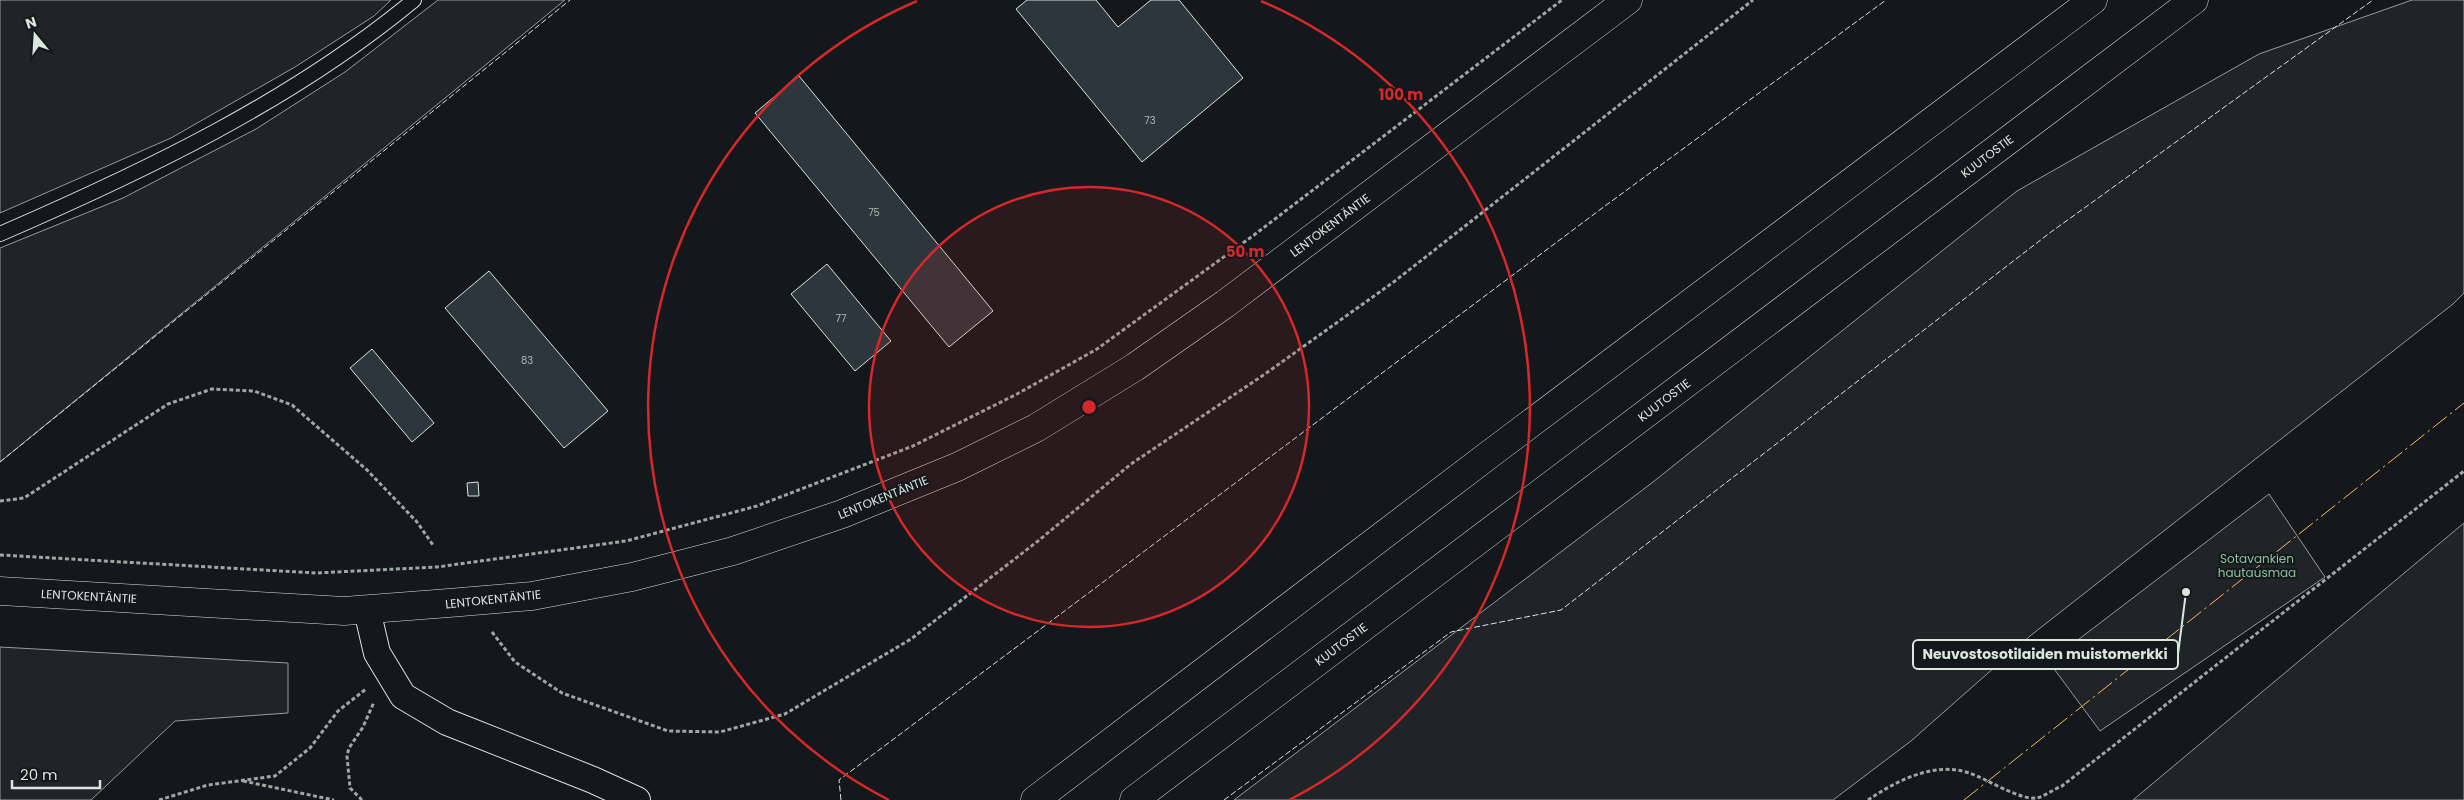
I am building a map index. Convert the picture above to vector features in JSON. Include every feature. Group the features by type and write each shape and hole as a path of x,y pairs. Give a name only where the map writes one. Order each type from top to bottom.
{"main road":[{"name":"LENTOKENTÄNTIE","path":"0,590 334,611 532,596 632,577 733,551 842,514 957,467 1036,428 1160,350 1225,304 1628,0"},
{"path":"1041,798 1482,460 2093,0"},
{"name":"KUUTOSTIE","path":"1134,800 2194,0"}],"street":[{"path":"367,610 377,653 386,673 403,696 447,722 593,780 637,800"}],"lane":[{"path":"0,234 78,199 222,128 340,56 414,0"}],"path":[{"path":"0,555 316,573 437,567 626,541 757,506 913,446 1017,394 1097,349 1254,235 1562,0"},
{"path":"492,632 515,662 562,694 668,731 720,732 785,714 911,638 1038,541 1131,464 1265,374 1395,281 1753,0"},
{"path":"0,501 24,498 168,404 212,389 254,390 292,405 367,470 417,522 432,545"},
{"path":"1868,800 1893,783 1941,769 1969,772 2025,799 2037,798 2062,786 2464,470"},
{"path":"159,800 208,785 275,776 310,748 338,711 386,673"},
{"path":"362,800 350,788 347,756 349,748 363,727 386,673"},
{"path":"240,780 334,800"}],"green space":[{"path":"0,0 391,0 374,16 295,67 171,138 0,213"},
{"path":"438,0 565,0 0,462 0,248 123,198 256,129 345,72"},
{"path":"2412,0 2464,0 2464,293 2453,304 2030,636 1911,741 1833,800 1234,800 1653,482 2017,191 2259,54"},
{"name":"Sotavankien hautausmaa","path":"2269,494 2325,577 2100,731 2049,662"},
{"path":"2464,523 2464,800 2133,800"},
{"path":"0,647 288,663 288,713 175,721 91,800 0,800"}],"building":[{"path":"1027,0 1096,0 1118,27 1151,0 1179,0 1243,78 1142,162 1016,9"},
{"path":"799,76 993,311 949,347 755,113"},
{"path":"827,264 891,341 855,371 791,294"},
{"path":"489,271 608,411 564,448 445,308"},
{"path":"372,349 434,423 412,442 350,368"},
{"path":"478,482 479,496 468,496 467,483"}],"fence":[{"path":"0,462 570,0"},
{"path":"841,800 839,780 1605,206 1886,0"},
{"path":"1224,800 1451,632 1561,610 2051,232 2373,0"}],"power":[{"path":"1964,800 2464,403"}],"place":[{"name":"Neuvostosotilaiden muistomerkki","path":"2186,592"}]}
